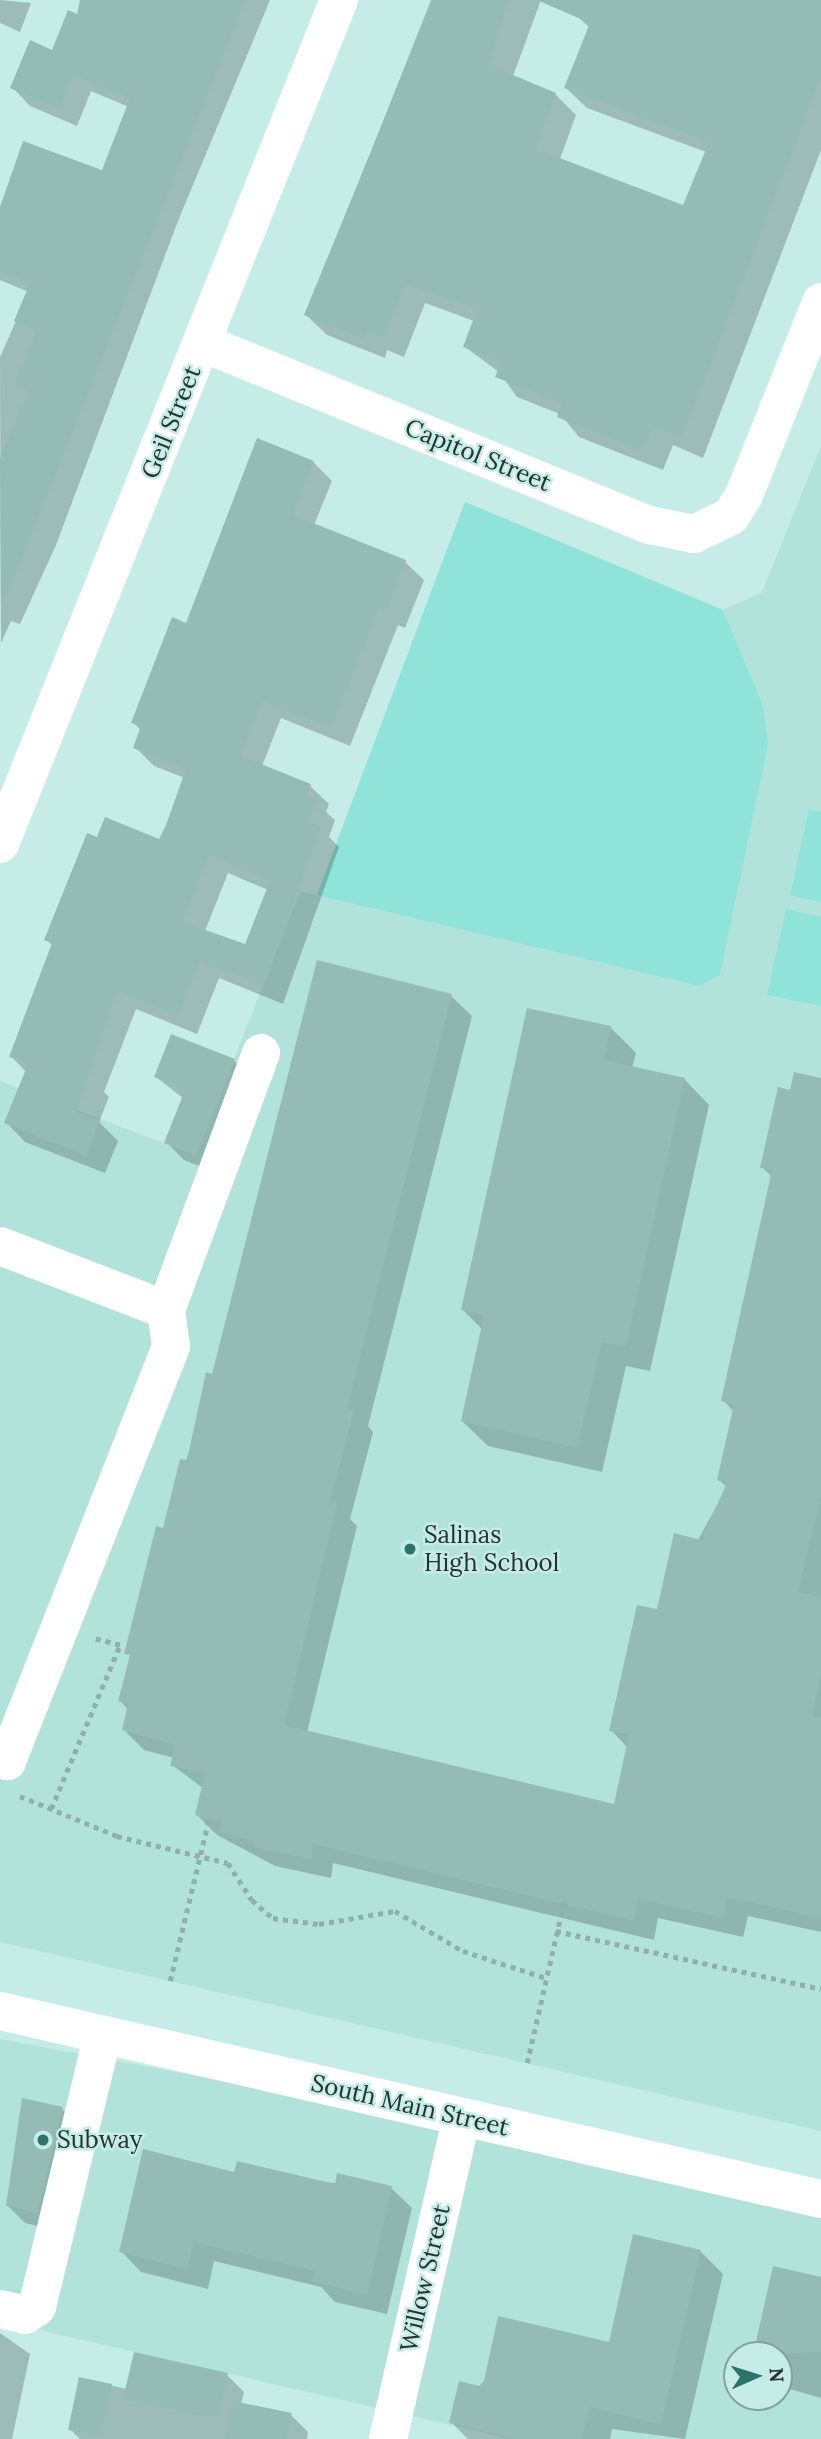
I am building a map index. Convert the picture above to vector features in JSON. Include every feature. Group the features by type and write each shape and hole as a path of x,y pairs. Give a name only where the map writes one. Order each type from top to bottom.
{"street":[{"name":"Geil Street","path":"0,844 339,0"},
{"name":"Capitol Street","path":"203,343 674,533 713,527 731,516 744,495 821,302"},
{"path":"0,1758 7,1760 171,1346 166,1310 261,1053"},
{"path":"0,1246 166,1310"},
{"name":"South Main Street","path":"0,2011 821,2199"},
{"path":"0,2309 25,2315 37,2307 103,2035"},
{"name":"Willow Street","path":"388,2439 462,2117"}],"path":[{"path":"51,1809 120,1645 87,1637"},
{"path":"13,1793 117,1836 228,1863 273,1918 318,1924 395,1911 463,1951 546,1978"},
{"path":"170,1982 209,1818"},
{"path":"527,2063 565,1902"},
{"path":"556,1931 821,1989"}],"shaded area":[{"name":"Salinas High School","path":"821,446 821,2131 0,1942 0,1081 196,1155 300,892 317,895 465,502 723,610 762,592"},
{"path":"465,502 723,610 763,706 768,744 720,975 700,986 317,895"},
{"path":"809,809 821,812 821,902 790,895"},
{"path":"786,909 821,917 821,1006 767,995"},
{"path":"0,2039 821,2193 821,2439 511,2439 0,2321"}],"building":[{"path":"80,0 246,0 1,611 0,458 28,391 14,385 36,331 14,321 30,283 0,271 0,207 23,141 102,170 130,98 73,75 59,109 10,88 30,40 52,50 68,10 77,14"},
{"path":"433,0 509,0 489,65 556,93 536,149 683,205 709,142 564,88 590,23 537,0 821,0 821,77 682,438 652,426 643,451 557,417 562,403 495,377 501,361 463,347 477,309 405,284 384,338 367,331 364,339 304,315"},
{"path":"257,438 314,461 293,515 406,560 386,611 379,608 331,728 262,701 241,756 311,784 307,796 317,800 309,822 321,827 264,986 200,961 178,1016 117,991 77,1112 100,1121 86,1156 4,1123 28,1064 9,1057 52,943 44,940 87,833 97,837 105,817 159,839 166,825 186,769 133,748 141,726 131,723 172,617 186,623","holes":["209,855 270,881 245,944 183,922"]},
{"path":"317,960 452,994 347,1409 354,1410 330,1502 337,1504 284,1725 614,1804 629,1734 609,1731 637,1605 657,1609 674,1533 701,1540 727,1483 717,1480 734,1404 721,1401 772,1170 760,1168 778,1087 790,1090 794,1072 821,1078 821,1496 798,1592 821,1597 821,1674 812,1717 821,1718 821,1918 727,1897 723,1918 638,1899 634,1921 313,1844 311,1859 253,1847 254,1841 220,1832 222,1821 195,1815 205,1773 170,1766 175,1745 122,1730 128,1704 118,1701 130,1655 124,1654 156,1526 163,1528 180,1459 187,1460 206,1372 212,1374"},
{"path":"527,1008 611,1026 604,1060 685,1078 626,1347 602,1342 577,1448 461,1421 484,1315 461,1310"},
{"path":"171,1034 235,1059 196,1156 164,1143 185,1090 154,1077"},
{"name":"Subway","path":"22,2098 63,2107 37,2213 6,2206"},
{"path":"143,2149 234,2172 237,2161 335,2184 337,2173 392,2186 367,2295 312,2281 315,2271 194,2242 187,2269 119,2252"},
{"path":"633,2234 701,2250 661,2425 589,2407 582,2439 517,2439 449,2423 459,2381 479,2386 484,2381 498,2316 609,2342"},
{"path":"773,2266 821,2277 821,2352 793,2353 793,2341 756,2341"},
{"path":"134,2352 228,2373 217,2419 123,2399"},
{"path":"79,2377 112,2384 100,2437 68,2430"},
{"path":"233,2401 292,2413 286,2439 224,2439"}],"place":[{"name":"Salinas High School","path":"410,1549"},
{"name":"Subway","path":"43,2140"}]}
